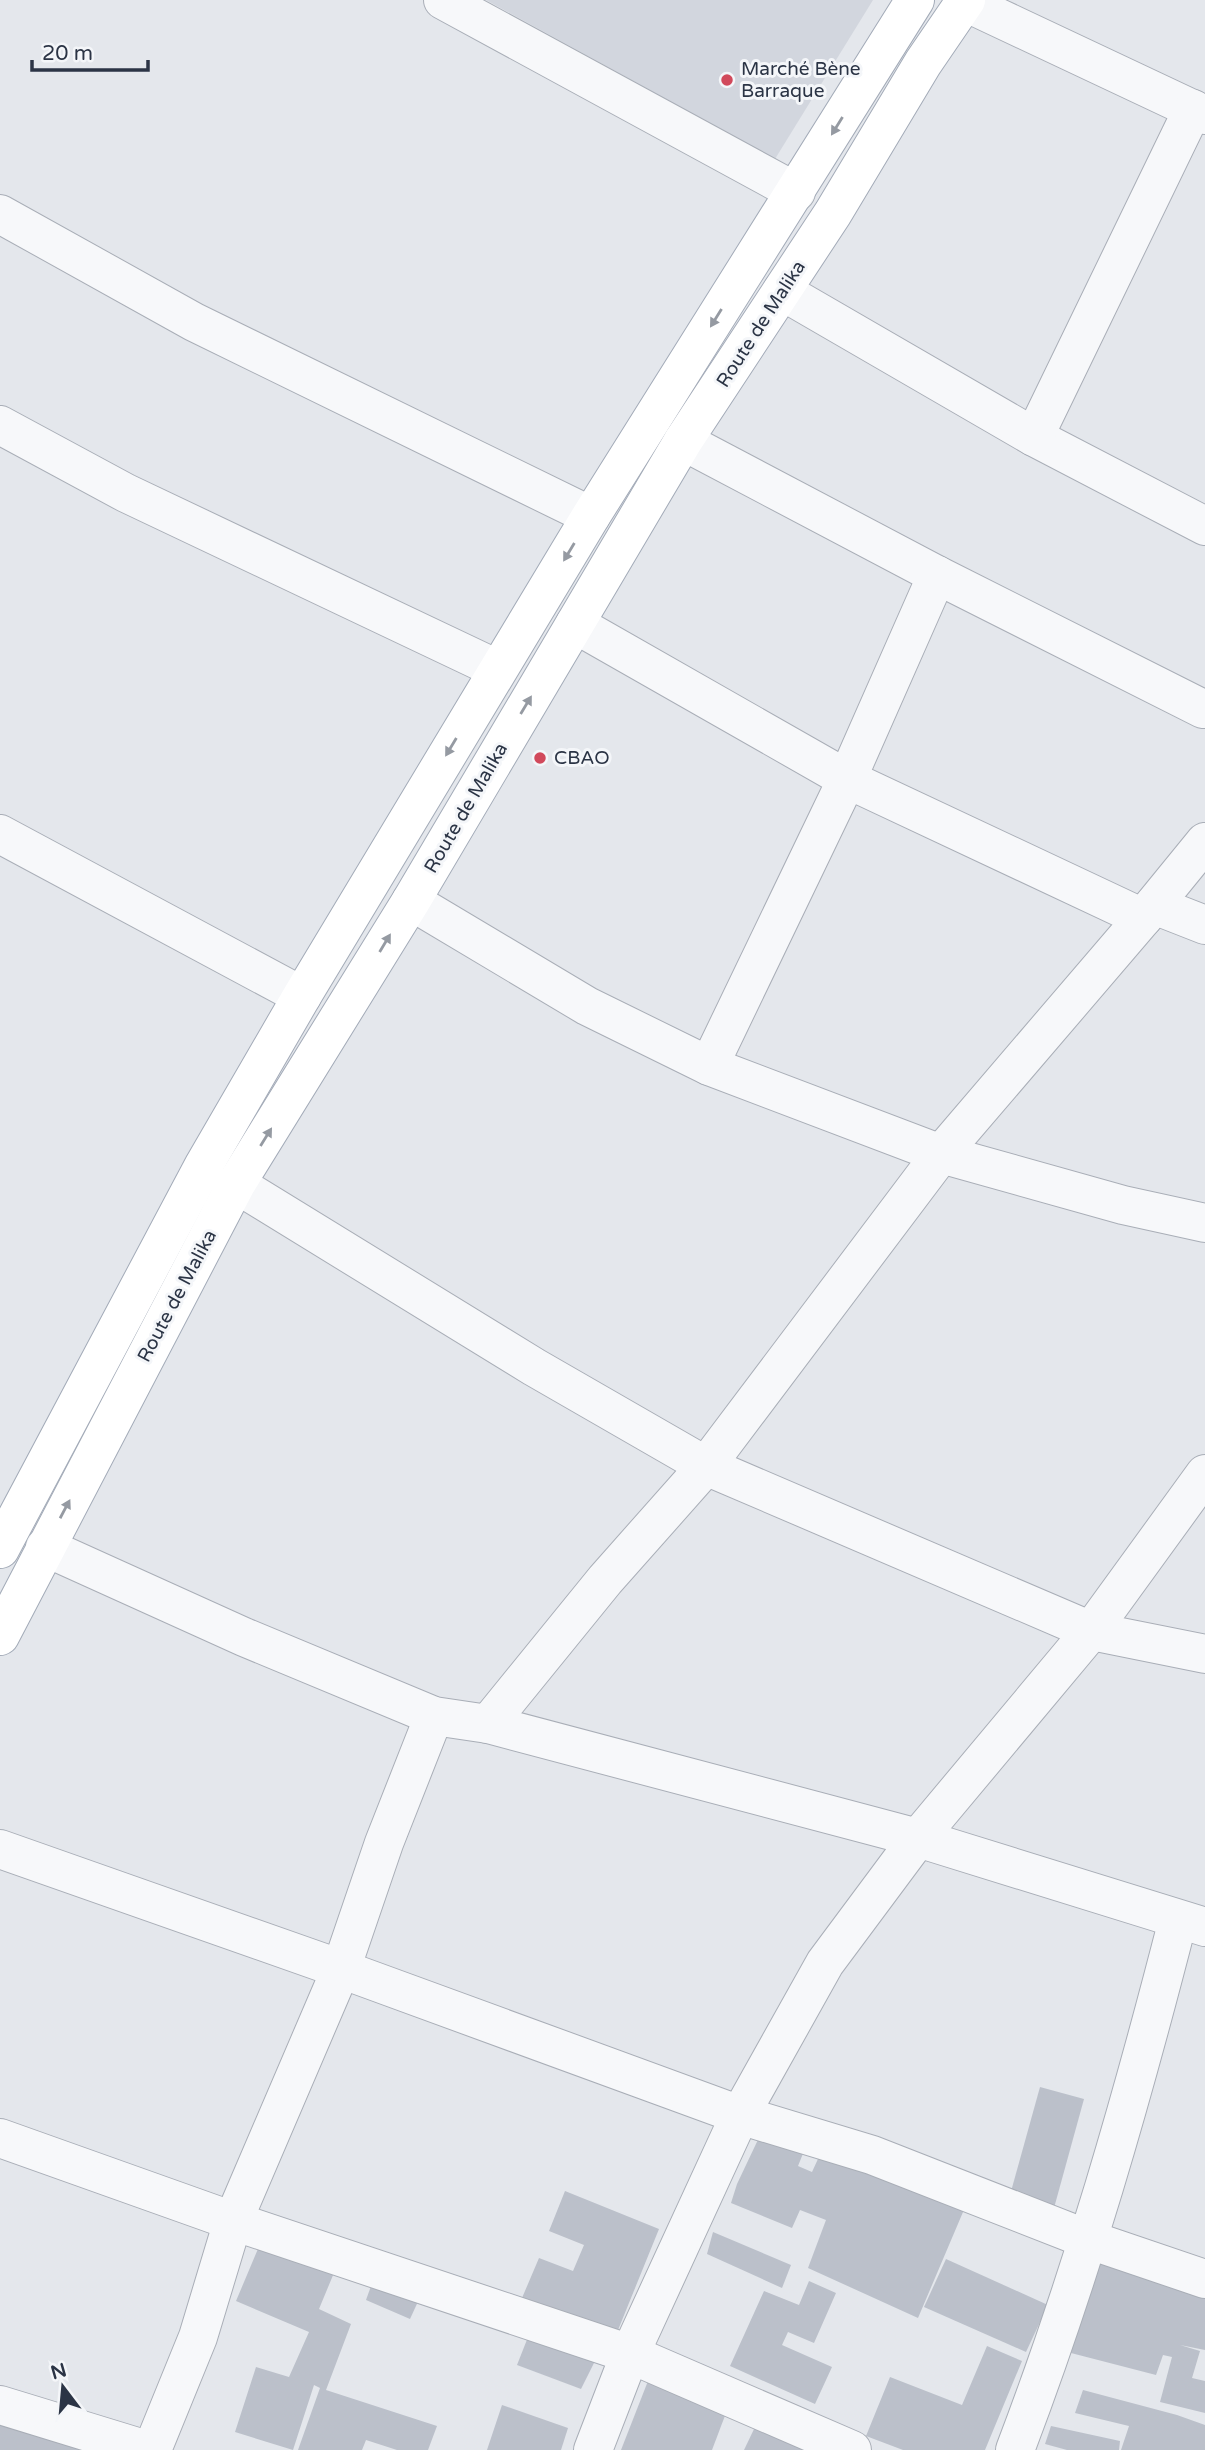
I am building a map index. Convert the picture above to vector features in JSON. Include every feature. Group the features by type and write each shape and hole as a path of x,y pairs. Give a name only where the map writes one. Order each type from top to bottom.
{"main road":[{"name":"Route de Malika","path":"0,1549 204,1165 302,996 591,516 915,0"},
{"name":"Route de Malika","path":"0,1636 236,1184 411,901 683,440 833,213 923,62 965,1"}],"street":[{"path":"443,0 796,192"},
{"path":"965,1 1199,112 1034,437"},
{"path":"0,214 194,322 591,516"},
{"path":"782,291 1034,437 1205,526"},
{"path":"0,425 139,499 498,669"},
{"path":"683,440 937,575 1203,709"},
{"path":"709,1066 847,779 937,575"},
{"path":"575,624 847,779 1149,911 1205,925"},
{"path":"0,834 302,996"},
{"path":"488,1724 605,1580 706,1466 941,1154 1205,842"},
{"path":"411,901 587,1006 709,1066 941,1154 1123,1205 1205,1223"},
{"path":"236,1184 534,1367 706,1466 1091,1630 1205,1654"},
{"path":"593,2450 630,2354 740,2115 825,1963 918,1838 1091,1630 1205,1474"},
{"path":"45,1547 244,1637 434,1716 488,1724 918,1838 1192,1924 1138,2075 1047,2365 1015,2450"},
{"path":"152,2450 198,2337 233,2221 341,1969 384,1843 434,1716"},
{"path":"0,1849 341,1969 740,2115 872,2155 1087,2239 1205,2279"},
{"path":"0,2138 233,2221 630,2354 852,2450"},
{"path":"0,2405 146,2450"}],"shaded area":[{"name":"Marché Bène Barraque","path":"486,0 873,0 775,159"}],"building":[{"path":"1040,2087 1084,2099 1054,2208 1010,2195"},
{"path":"765,2125 808,2141 798,2166 812,2172 823,2148 966,2205 918,2318 808,2268 826,2220 800,2210 792,2228 731,2203"},
{"path":"565,2191 659,2229 616,2335 522,2298 539,2258 573,2271 584,2245 549,2231"},
{"path":"713,2232 791,2265 782,2288 707,2254"},
{"path":"263,2237 336,2268 319,2309 351,2324 326,2390 437,2426 428,2450 397,2450 366,2440 362,2450 298,2450 320,2388 314,2385 293,2450 235,2432 256,2367 289,2377 309,2332 236,2301"},
{"path":"1100,2255 1205,2293 1205,2350 1180,2345 1200,2351 1192,2378 1205,2381 1205,2413 1160,2402 1172,2357 1163,2355 1156,2375 1071,2353"},
{"path":"946,2259 1048,2305 1026,2352 924,2307"},
{"path":"375,2275 421,2295 410,2319 366,2300"},
{"path":"809,2281 836,2293 814,2343 788,2332 782,2345 832,2367 815,2404 730,2366 764,2291 799,2305"},
{"path":"530,2332 597,2357 581,2389 517,2365"},
{"path":"987,2346 1022,2361 985,2450 903,2450 866,2436 890,2377 962,2405"},
{"path":"648,2381 726,2413 712,2450 621,2450"},
{"path":"1083,2390 1205,2425 1205,2450 1121,2450 1129,2426 1075,2413"},
{"path":"502,2405 568,2428 561,2450 487,2450"},
{"path":"0,2421 110,2450 0,2450"},
{"path":"1051,2426 1120,2441 1119,2450 1067,2450 1045,2444"},
{"path":"755,2427 806,2450 744,2450"}],"place":[{"name":"Marché Bène Barraque","path":"727,80"},
{"name":"CBAO","path":"540,758"}]}
